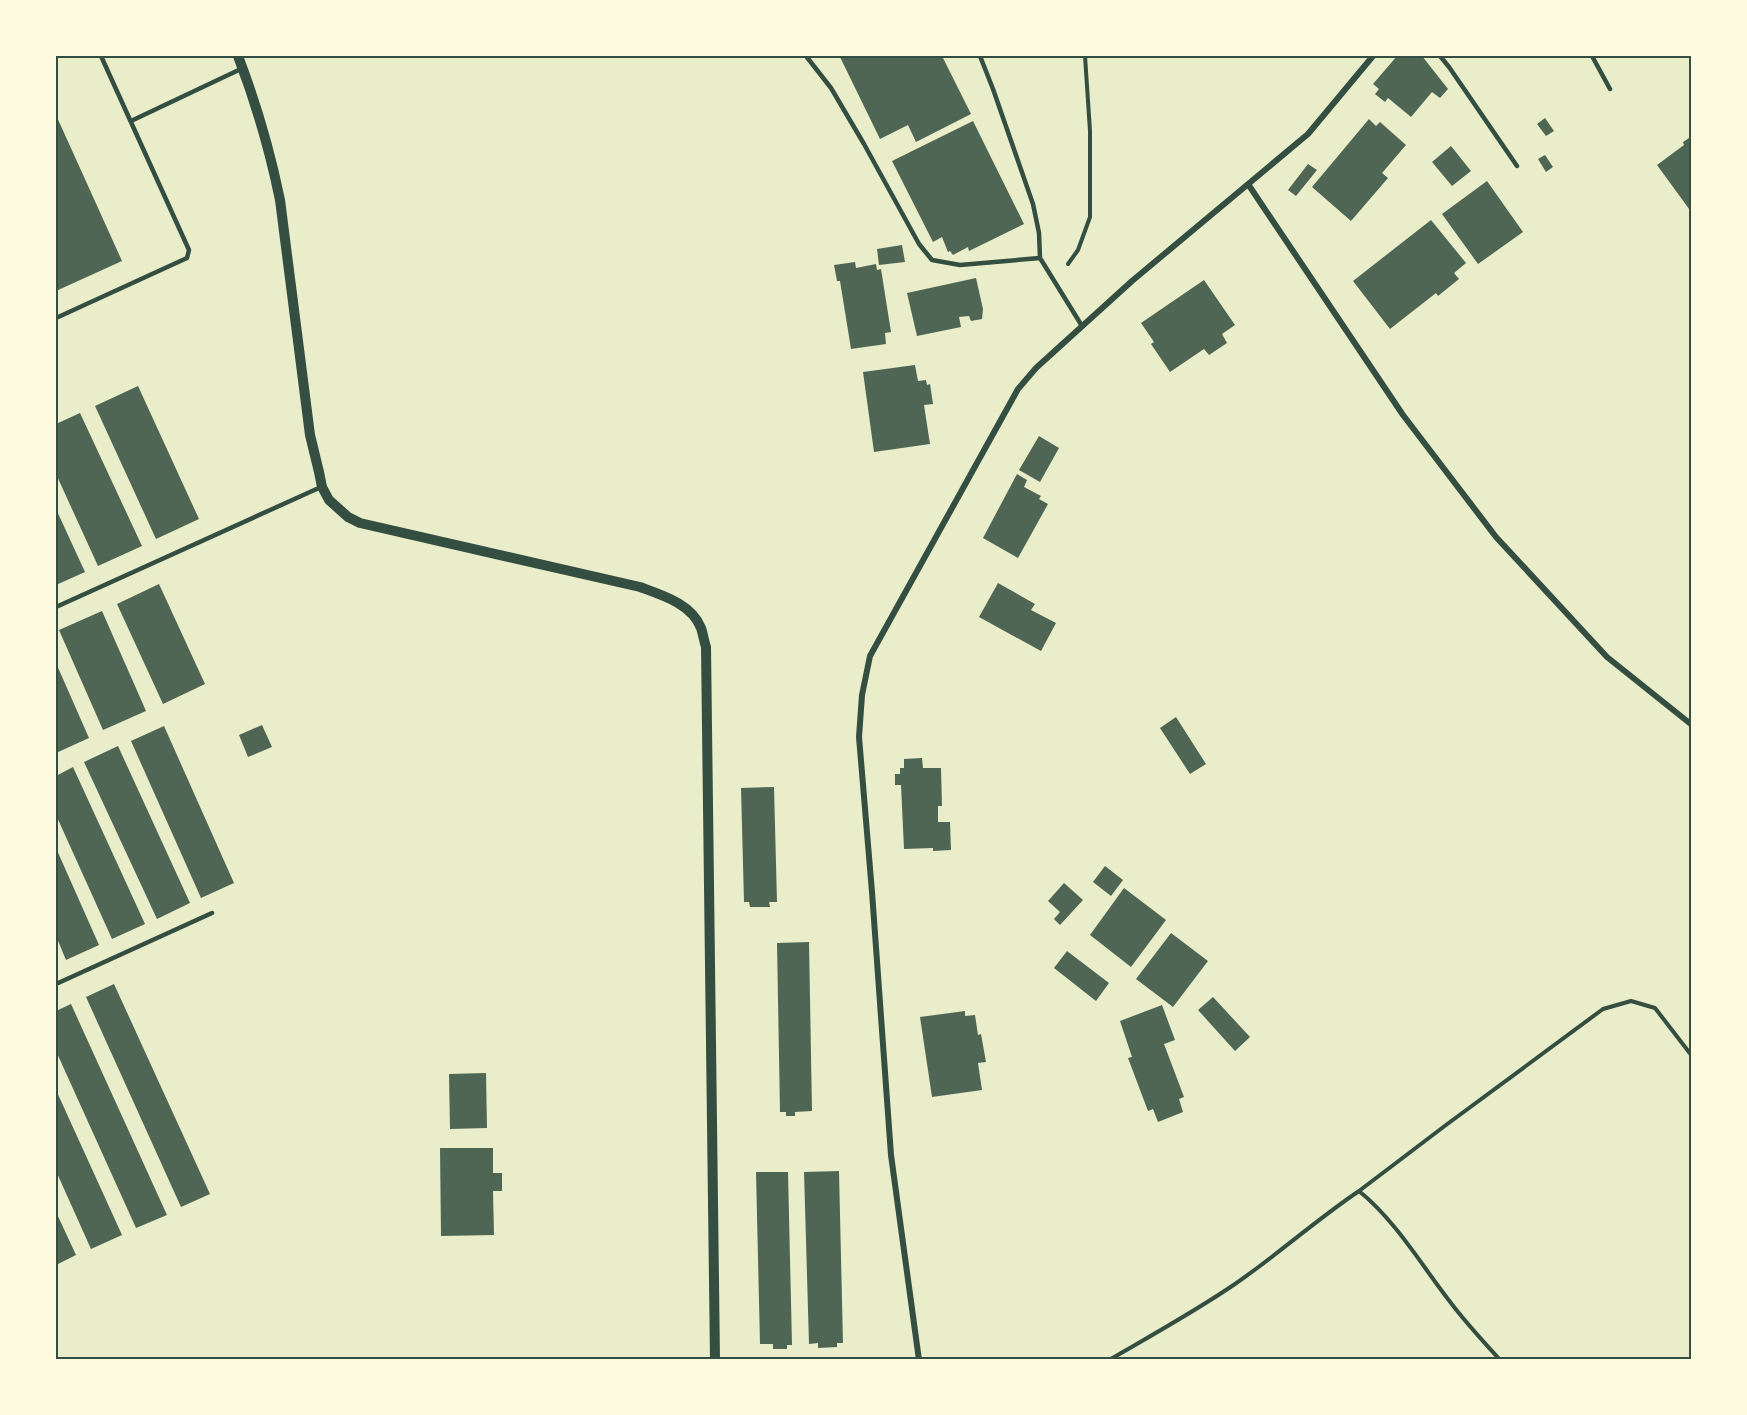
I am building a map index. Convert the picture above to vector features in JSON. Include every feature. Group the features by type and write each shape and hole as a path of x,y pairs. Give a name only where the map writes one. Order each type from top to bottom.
{"street":[{"path":"238,56 269,146 280,200 310,435 322,487 329,500 339,510 360,523 640,587 668,596 692,614 701,626 706,647 715,1359"},
{"path":"919,1359 891,1155 858,737 862,695 870,656 1018,389 1036,368 1132,281 1308,134 1373,56"},
{"path":"1248,184 1403,415 1496,537 1607,657 1692,725"}],"lane":[{"path":"56,318 187,258 189,250 101,56"},
{"path":"806,56 831,88 919,244 932,260 960,265 1040,258"},
{"path":"980,56 1033,204 1039,233 1040,258 1082,327"},
{"path":"1440,56 1517,166"},
{"path":"1592,56 1610,88"},
{"path":"131,121 243,68"},
{"path":"56,607 322,487"},
{"path":"56,984 212,913"}],"path":[{"path":"1055,282 1078,250 1090,218 1090,131 1086,56"},
{"path":"1109,1359 1181,1319 1236,1283 1603,1009 1631,1001 1655,1008 1692,1056"},
{"path":"1359,1191 1372,1202 1452,1305 1500,1359"}],"building":[{"path":"942,56 971,114 916,142 908,125 880,139 840,57"},
{"path":"1397,56 1422,56 1448,89 1440,98 1432,92 1411,117 1388,98 1385,102 1375,94 1379,89 1373,84"},
{"path":"56,115 122,261 56,291"},
{"path":"1545,118 1554,131 1546,136 1537,124"},
{"path":"1369,119 1376,126 1380,122 1406,145 1382,173 1388,178 1351,221 1312,187"},
{"path":"973,121 1024,224 969,251 968,247 953,255 950,251 948,252 942,237 933,242 892,161"},
{"path":"1692,136 1692,213 1657,165 1684,145 1683,142"},
{"path":"1451,146 1471,171 1452,186 1432,162"},
{"path":"1545,155 1553,167 1546,172 1538,159"},
{"path":"1308,164 1317,170 1296,196 1288,190"},
{"path":"1487,181 1523,232 1478,264 1442,214"},
{"path":"1431,220 1466,263 1454,273 1459,279 1438,296 1436,293 1390,329 1353,281"},
{"path":"902,245 905,262 879,265 877,249"},
{"path":"855,262 856,268 876,264 877,270 881,269 891,332 885,333 886,344 851,349 840,281 837,281 834,265"},
{"path":"976,278 983,309 982,319 971,321 969,316 959,317 961,327 917,336 907,293"},
{"path":"1204,280 1235,325 1222,334 1227,343 1209,355 1204,349 1170,372 1151,344 1154,342 1141,323"},
{"path":"915,365 918,381 926,380 927,385 930,384 933,404 924,405 930,444 874,452 863,372"},
{"path":"138,386 199,519 156,539 95,406"},
{"path":"80,413 142,546 98,566 56,474 56,424"},
{"path":"1039,436 1059,448 1040,482 1019,470"},
{"path":"1017,474 1027,480 1024,487 1041,496 1039,499 1048,504 1018,558 983,538"},
{"path":"56,509 85,572 56,585"},
{"path":"998,583 1035,604 1031,610 1056,623 1041,651 979,617"},
{"path":"159,584 205,684 163,704 117,604"},
{"path":"102,611 146,711 103,730 59,630"},
{"path":"56,663 89,738 56,753"},
{"path":"1176,717 1206,764 1190,774 1160,728"},
{"path":"262,725 272,747 248,757 239,735"},
{"path":"164,726 234,883 201,898 131,741"},
{"path":"118,746 190,903 157,919 84,762"},
{"path":"922,758 923,768 941,768 942,806 938,806 938,822 950,822 951,850 904,849 901,785 895,785 895,774 900,774 900,768 904,768 904,759"},
{"path":"73,767 145,924 112,939 56,815 56,776"},
{"path":"774,787 777,902 769,902 770,907 750,907 749,902 744,902 741,788"},
{"path":"56,848 99,945 66,960 56,936"},
{"path":"1105,866 1123,880 1111,896 1093,882"},
{"path":"1064,883 1083,900 1060,925 1054,919 1060,912 1048,901"},
{"path":"1124,888 1166,920 1131,967 1090,935"},
{"path":"1171,933 1208,961 1173,1007 1136,979"},
{"path":"809,942 812,1111 795,1112 795,1116 786,1116 786,1112 780,1112 777,943"},
{"path":"1067,951 1109,983 1096,1001 1054,968"},
{"path":"114,984 210,1194 181,1207 86,997"},
{"path":"1213,997 1250,1037 1235,1051 1198,1010"},
{"path":"71,1004 167,1215 136,1228 56,1051 56,1011"},
{"path":"1162,1005 1175,1040 1164,1044 1184,1097 1179,1099 1183,1112 1158,1122 1153,1109 1148,1111 1128,1058 1132,1057 1120,1021"},
{"path":"965,1011 965,1016 975,1015 978,1035 981,1034 986,1062 978,1063 982,1090 932,1097 920,1017"},
{"path":"486,1073 487,1128 450,1129 449,1074"},
{"path":"56,1090 122,1235 91,1249 56,1171"},
{"path":"440,1148 493,1148 493,1173 502,1173 502,1191 493,1191 494,1235 441,1236"},
{"path":"839,1171 843,1343 837,1343 837,1347 818,1348 818,1343 809,1344 804,1172"},
{"path":"756,1172 788,1172 792,1345 787,1345 787,1349 773,1349 773,1344 760,1344"},
{"path":"56,1212 76,1255 56,1265"}]}
